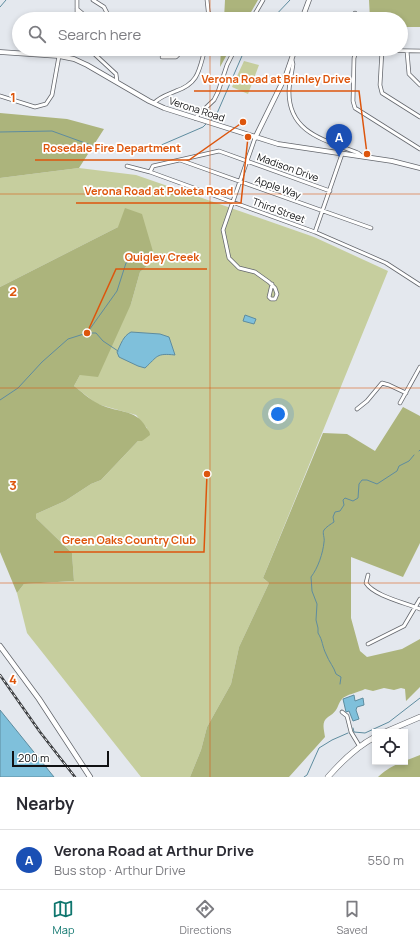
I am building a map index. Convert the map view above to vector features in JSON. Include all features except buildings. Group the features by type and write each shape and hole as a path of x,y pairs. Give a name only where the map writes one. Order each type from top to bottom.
{"main road":[{"path":"0,646 39,699 90,777"},
{"path":"392,729 420,717"},
{"path":"328,777 348,756 372,739"}],"street":[{"path":"77,0 77,9 81,12"},
{"path":"93,0 104,7 106,12"},
{"path":"207,0 208,12"},
{"path":"256,12 263,0"},
{"path":"305,12 309,0"},
{"path":"408,51 420,51"},
{"name":"Verona Road","path":"0,52 12,53"},
{"path":"0,96 35,107 46,104 52,95 59,56"},
{"name":"Verona Road","path":"59,56 74,59 88,65 154,103 255,138 284,145 392,161 420,168"},
{"path":"97,56 116,74 117,82"},
{"path":"162,57 176,58 178,56"},
{"path":"154,103 160,97 188,86 195,79 203,56"},
{"path":"195,118 214,100 227,65 232,56"},
{"path":"272,284 269,297 271,299 275,299 277,294 272,284 255,272 239,268 229,258 223,230 255,138 286,75 293,56"},
{"path":"354,56 353,101 355,108 420,149"},
{"path":"382,56 380,85 382,93 420,117"},
{"path":"407,56 409,74 420,85"},
{"path":"292,60 293,64 289,91 290,100 292,112 300,125 308,132 358,152 363,157"},
{"name":"Madison Drive","path":"150,172 153,166 219,151 330,191"},
{"path":"315,232 342,154"},
{"name":"Apple Way","path":"180,160 371,228"},
{"name":"Third Street","path":"127,166 150,172 315,232 386,263 420,284"},
{"path":"400,403 420,367"},
{"path":"357,409 367,401 382,383 389,384 406,393"},
{"path":"368,575 366,583 367,586 378,593 420,608"},
{"path":"368,644 404,626 420,599"},
{"path":"342,712 347,716 351,732 360,747"}],"green space":[{"path":"225,0 258,0 251,12 224,12"},
{"path":"369,0 420,0 420,27 408,27 408,12 370,12"},
{"path":"221,56 226,56 220,67"},
{"path":"244,61 259,65 248,94 232,87"},
{"path":"0,113 67,119 104,129 79,168 0,178"},
{"path":"79,168 136,175 314,237 388,271 263,578 269,583 239,647 231,684 207,727 201,750 190,777 141,777 27,633 17,593 24,584 74,581 72,553 36,518 36,514 65,501 91,484 101,480 138,441 142,441 147,428 136,415 97,404 74,386 80,375 131,304 140,272 149,264 118,227 0,287 0,178"},
{"path":"125,208 142,214 154,255 149,264 140,272 131,304 98,377 80,375 74,386 97,403 137,417 142,421 150,435 142,441 138,441 101,480 91,484 65,501 36,514 36,518 72,553 74,581 24,584 17,593 0,552 0,287 118,227"},
{"path":"403,407 420,416 420,543 403,577 351,557 351,618 360,651 367,657 402,649 420,639 420,687 406,701 405,689 401,688 394,690 384,688 373,691 365,689 344,698 335,711 324,721 325,737 289,777 190,777 201,750 207,727 231,684 239,647 269,583 263,578 323,433 347,434 375,451"},
{"path":"420,755 420,777 378,777 396,765 408,765 408,760"}],"water":[{"path":"245,315 256,319 254,324 243,321"},
{"path":"131,332 160,334 169,337 175,355 164,354 158,356 145,368 119,357 117,352 121,343"},
{"path":"354,695 355,701 363,698 364,705 357,707 356,710 359,719 353,721 349,711 346,712 343,699"},
{"path":"0,710 54,777 0,777"}],"waterway":[{"path":"0,7 6,0"},
{"path":"279,12 290,0"},
{"path":"211,120 215,118 242,56"},
{"path":"0,132 52,131 110,152 159,146 203,127 207,123"},
{"path":"0,400 18,388 42,362 68,339 87,333 117,291 126,263 139,256 154,257"},
{"path":"88,333 96,333 103,341 118,351"},
{"path":"340,684 341,677 336,674 327,657 318,633 316,620 317,604 312,591 311,577 321,556 324,540 323,531 334,522 333,517 335,512 340,511 344,505 343,500 345,498 353,501 358,498 359,484 362,480 367,480 377,484 397,471 399,466 409,461 414,455"},
{"path":"353,728 354,732 365,733 389,722 420,698"},
{"path":"304,777 307,775 319,748 348,733"}],"railway":[{"path":"0,675 40,732 75,777"}],"place":[{"name":"Rosedale Fire Department","path":"243,122"},
{"name":"Verona Road at Poketa Road","path":"248,137"},
{"name":"Verona Road at Brinley Drive","path":"367,154"},
{"name":"Verona Road at Arthur Drive","path":"339,157"},
{"name":"Quigley Creek","path":"87,333"},
{"name":"Green Oaks Country Club","path":"207,474"}]}
